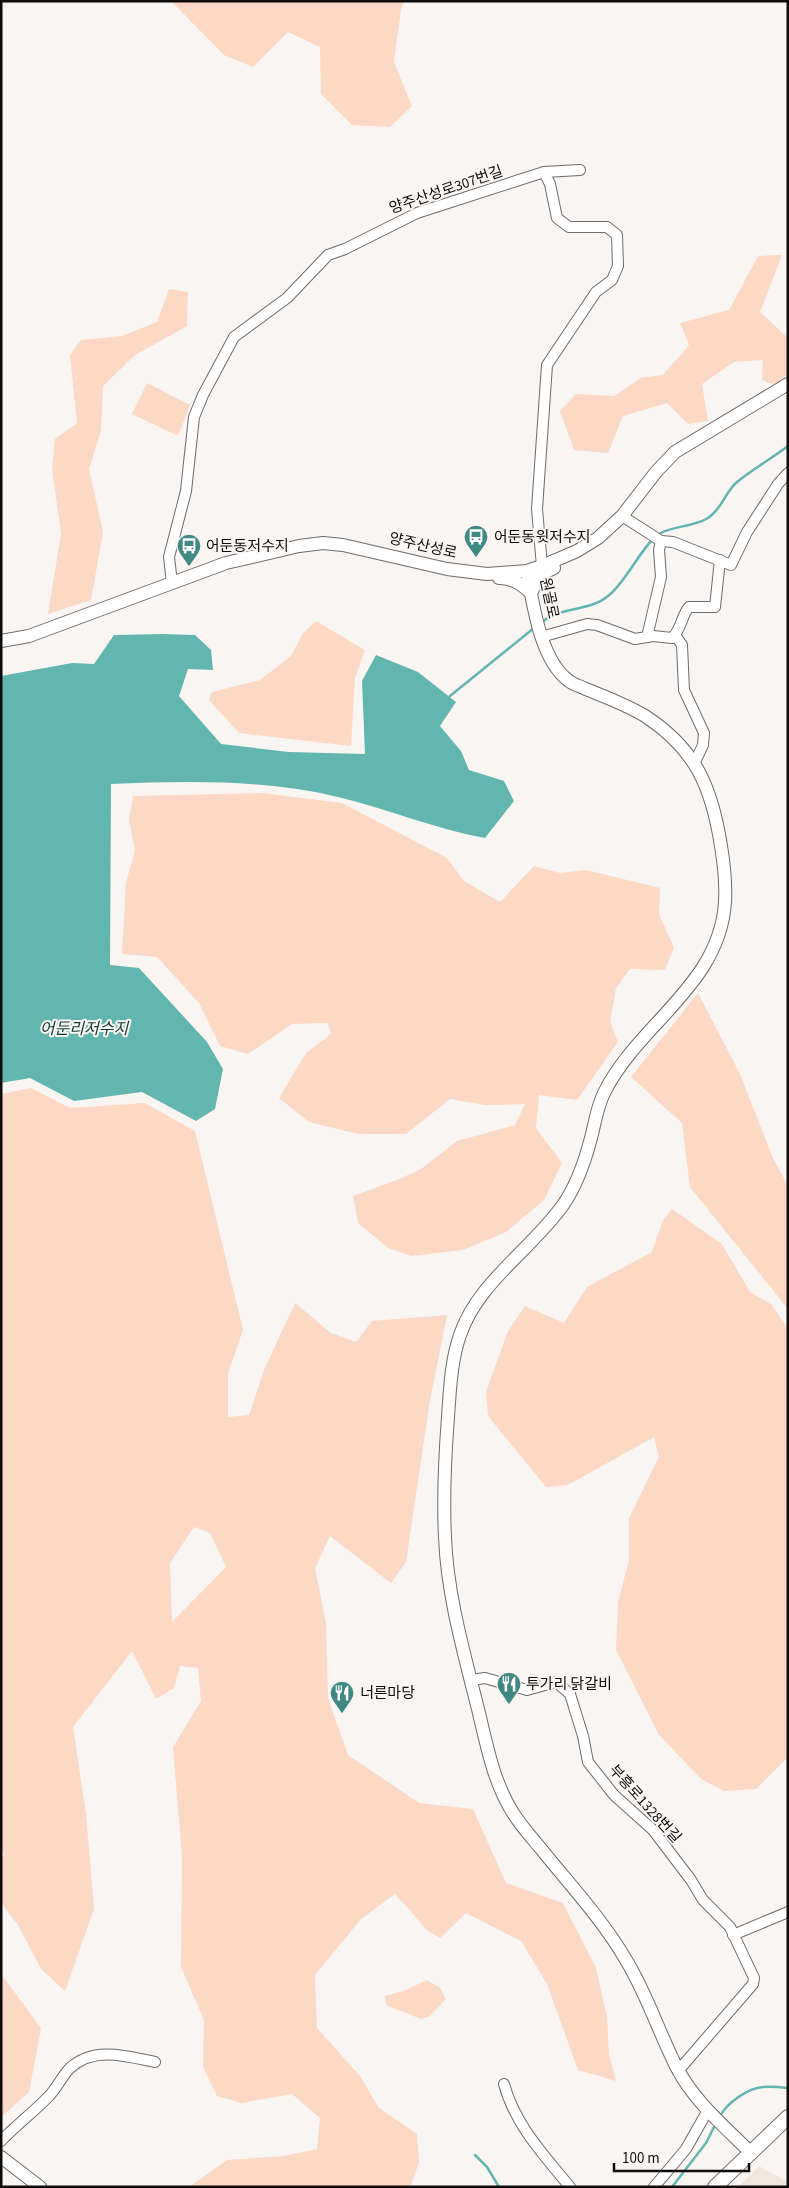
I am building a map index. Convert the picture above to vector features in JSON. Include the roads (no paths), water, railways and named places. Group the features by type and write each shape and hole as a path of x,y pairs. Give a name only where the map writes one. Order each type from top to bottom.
{"main road":[{"path":"715,2187 788,2117"}],"street":[{"name":"양주산성로307번길","path":"172,583 169,556 186,491 194,417 203,395 234,337 288,298 328,255 345,249 417,213 544,172 580,170"},
{"path":"542,566 537,509 547,365 596,292 612,280 618,266 617,235 607,227 569,227 557,218 550,184 544,172"},
{"name":"양주산성로","path":"1,641 29,636 235,561 287,548 323,543 364,549 447,569 487,574 527,571 576,551 598,538 622,516 656,472 675,452 788,384"},
{"path":"622,516 657,538 673,542 731,564 747,532 778,484 788,474"},
{"path":"647,637 661,577 657,538"},
{"path":"471,572 477,578 506,578 515,581 531,593 540,575 572,558 576,551"},
{"path":"540,634 587,624 597,625 635,639 647,637 672,638 678,632 685,611 689,606 715,607 720,560"},
{"name":"원골로","path":"527,571 540,634 554,662 568,681 642,714 668,734 694,764 708,790 716,811 724,863 725,904 716,944 700,974 619,1068 598,1107 580,1174 563,1205 518,1257 492,1283 467,1315 455,1351 445,1457 444,1540 453,1602 496,1782 514,1816 604,1928 625,1958 650,2004 678,2071 711,2112 750,2152"},
{"path":"675,635 682,645 684,690 704,733 703,745 694,764"},
{"name":"부흥로1328번길","path":"471,1680 485,1678 527,1690 556,1682 570,1694 583,1736 588,1762 614,1795 652,1830 691,1880 702,1900 730,1927 754,1978 753,1984 678,2071"},
{"path":"733,1935 788,1912"},
{"path":"1,2141 35,2112 69,2070 81,2060 116,2054 155,2062"},
{"path":"504,2084 509,2103 526,2134 570,2187"},
{"path":"654,2187 686,2149 711,2112"},
{"path":"1,2157 40,2187"}],"water":[{"name":"어둔리저수지","path":"114,635 195,635 211,650 213,670 188,669 179,696 221,744 289,752 365,754 362,681 376,655 418,672 456,702 440,726 461,751 469,770 504,781 514,801 485,838 449,830 342,798 285,787 198,782 111,784 110,965 139,968 207,1042 223,1069 215,1109 196,1121 142,1092 74,1101 30,1078 1,1083 1,676 72,663 94,664"}],"waterway":[{"path":"658,535 662,532 708,518 717,510 737,482 788,446"},
{"path":"541,623 557,614 592,605 608,596 620,584 653,539"},
{"path":"450,696 534,628"},
{"path":"720,2116 733,2101 751,2090 766,2087 788,2088"},
{"path":"672,2187 706,2143 715,2125"},
{"path":"475,2155 487,2167 499,2187"}],"place":[{"name":"어둔동윗저수지","path":"476,558"},
{"name":"어둔동저수지","path":"189,567"},
{"name":"투가리 닭갈비","path":"509,1705"},
{"name":"너른마당","path":"342,1714"}]}
